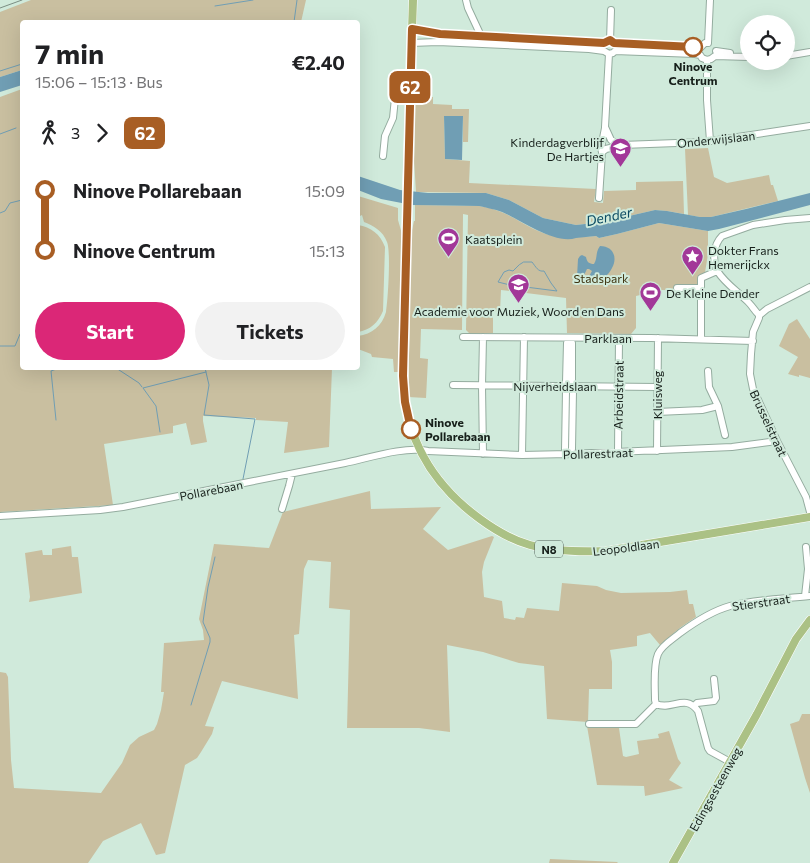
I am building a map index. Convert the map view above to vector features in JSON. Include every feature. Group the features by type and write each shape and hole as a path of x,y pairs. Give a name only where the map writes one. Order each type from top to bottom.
{"main road":[{"name":"N8","path":"412,0 404,389 409,422 420,449"},
{"name":"Leopoldlaan","path":"420,449 441,484 463,507 510,538 552,550 606,551 810,517"},
{"name":"Edingsesteenweg","path":"674,863 757,714 796,639 810,620"}],"street":[{"path":"466,0 475,24 482,36 482,44"},
{"path":"708,43 710,0"},
{"path":"609,52 602,48 609,42 611,10"},
{"path":"469,43 475,24"},
{"path":"412,29 440,34 482,36 609,52 700,55 707,60"},
{"path":"440,34 440,42"},
{"path":"412,43 555,44 609,42 700,48"},
{"path":"609,42 616,47 609,52"},
{"path":"700,55 700,48 704,43 712,44 715,53"},
{"path":"599,198 609,52"},
{"path":"795,54 808,52"},
{"path":"715,53 740,56"},
{"path":"707,60 711,59 715,53"},
{"path":"707,60 710,141"},
{"path":"383,156 385,136 393,118 395,98 402,94 410,93"},
{"name":"Onderwijslaan","path":"602,152 606,149 622,146 710,141 810,126"},
{"path":"605,127 611,140 622,146"},
{"path":"810,218 753,225 722,236 716,246 714,256 717,271 751,304 758,315 810,287"},
{"path":"700,339 701,278 717,271"},
{"path":"677,288 700,288"},
{"name":"Brusselstraat","path":"758,315 759,318 753,332 750,374 753,389 777,441 808,498 810,512"},
{"name":"Parklaan","path":"463,337 658,338 753,341"},
{"path":"483,337 483,454"},
{"path":"522,455 524,337"},
{"path":"568,454 565,450 566,391 569,386 566,382 567,343 569,338"},
{"name":"Arbeidstraat","path":"618,452 619,338"},
{"name":"Kluisweg","path":"657,451 658,338"},
{"path":"708,371 709,387 718,406 725,435"},
{"name":"Nijverheidslaan","path":"453,385 657,387"},
{"path":"657,412 702,410 718,406"},
{"name":"Pollarestraat","path":"420,449 483,454 568,454 732,447 777,441"},
{"name":"Pollarebaan","path":"0,516 123,508 420,449"},
{"path":"282,509 292,474"},
{"path":"806,547 808,569 807,596"},
{"name":"Stierstraat","path":"656,704 655,663 658,655 663,647 691,625 729,606 807,596"},
{"path":"694,706 697,703 714,701 716,698 714,679"},
{"path":"589,724 636,724 656,704 663,706 689,702 698,711 708,748 730,762"}],"green space":[{"path":"31,0 306,0 301,20 20,20 20,71 0,77 0,12"},
{"path":"20,90 20,370 332,370 329,447 284,453 288,422 256,420 256,418 203,416 207,442 191,445 186,423 173,426 173,433 104,444 113,505 0,512 0,97"},
{"path":"417,97 433,97 433,104 452,105 452,109 469,109 468,142 463,142 463,116 444,116 445,159 470,161 469,183 596,189 594,202 603,203 604,191 636,190 636,182 683,181 684,214 655,210 603,222 576,225 543,218 509,200 486,193 416,192 414,160 415,102"},
{"path":"708,148 714,177 727,183 769,175 778,201 711,217 688,215 685,149"},
{"path":"360,197 398,208 398,220 402,234 398,372 394,372 393,359 372,357 371,354 360,350 360,335 376,328 386,312 389,265 387,242 381,232 364,222 362,215 360,216"},
{"name":"Stadspark","path":"415,205 479,206 488,208 504,213 542,232 558,237 596,236 599,238 659,223 708,231 708,254 702,291 662,290 636,296 636,328 631,334 567,333 566,298 501,290 500,312 493,312 493,333 470,334 466,330 468,215 463,214 462,330 421,329 420,358 428,359 426,398 408,397 411,235 415,221"},
{"path":"360,225 367,227 374,232 385,247 383,311 379,319 366,330 360,332"},
{"path":"797,319 810,339 810,378 788,374 798,357 779,346 789,324"},
{"path":"370,491 371,509 441,507 423,529 448,550 492,536 494,537 482,572 484,597 502,601 504,618 515,620 516,617 524,618 527,608 559,611 562,583 597,586 621,593 687,590 689,604 693,604 696,617 660,645 650,633 637,636 637,646 610,650 612,689 589,689 588,722 547,719 544,666 519,663 483,652 447,645 450,732 419,728 347,728 350,610 329,608 331,562 308,560 304,569 299,634 294,635 298,699 222,681 205,726 214,727 212,734 197,758 185,765 165,853 156,855 141,823 103,841 88,863 0,863 0,672 6,673 8,677 14,788 101,793 122,763 130,745 139,737 154,730 157,724 164,692 161,692 164,643 204,640 199,619 214,544 269,548 283,512"},
{"path":"71,546 72,557 78,557 82,593 29,602 25,553 42,550 43,555 52,555 52,549"},
{"path":"802,714 810,714 810,793 790,724 799,721"},
{"path":"587,726 619,728 623,756 626,757 639,754 637,741 659,738 658,734 669,731 681,763 669,780 683,788 645,796 644,786 597,785"},
{"path":"550,859 618,862 549,863"}],"water":[{"path":"20,71 20,86 0,92 0,77"},
{"path":"444,116 463,116 462,160 445,159"},
{"path":"360,177 400,190 428,193 486,193 509,200 543,218 576,225 603,222 655,210 711,217 810,193 810,205 708,231 659,223 599,238 596,236 568,239 548,235 502,212 479,206 412,205 381,199 360,191"},
{"path":"600,246 608,248 613,253 614,264 611,271 602,279 593,283 587,280 592,271 589,269 587,269 584,275 579,278 577,277 578,259 580,256 586,257 588,262 594,264"}],"waterway":[{"path":"215,6 253,0"},
{"path":"294,20 297,0"},
{"path":"0,71 20,65"},
{"path":"0,134 16,128"},
{"path":"0,213 5,211 10,203 20,200"},
{"path":"524,262 532,262 539,270 544,271 557,291 498,282 504,272 513,271 524,262"},
{"path":"0,346 15,346 20,334"},
{"path":"54,370 51,371 56,420"},
{"path":"119,370 142,387"},
{"path":"205,370 209,385 204,415 255,419 243,479"},
{"path":"160,432 156,406 143,388 206,372"},
{"path":"191,705 210,642 203,622 215,557"}],"railway":[{"path":"0,8 22,0"}],"bus line":[{"name":"62","path":"411,429 405,402 403,376 412,29 440,34 470,36 604,43 610,40 614,43 693,47"}],"place":[{"name":"Ninove Centrum","path":"693,47"},
{"name":"Kinderdagverblijf De Hartjes","path":"620,168"},
{"name":"Kaatsplein","path":"449,258"},
{"name":"Dokter Frans Hemerijckx","path":"692,276"},
{"name":"Academie voor Muziek, Woord en Dans","path":"519,303"},
{"name":"De Kleine Dender","path":"650,312"},
{"name":"Ninove Pollarebaan","path":"411,429"}],"water label":[{"name":"Dender","path":"609,216"}]}
